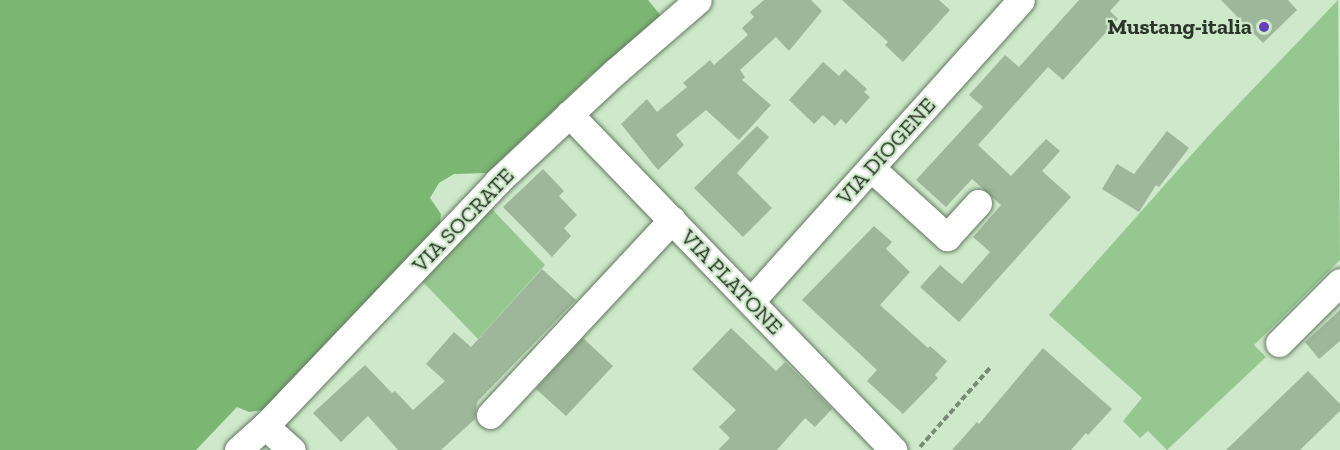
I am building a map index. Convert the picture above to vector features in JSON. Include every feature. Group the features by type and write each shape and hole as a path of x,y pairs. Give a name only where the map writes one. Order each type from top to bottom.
{"street":[{"name":"VIA SOCRATE","path":"238,450 265,426 469,211 569,114 698,0"},
{"name":"VIA DIOGENE","path":"751,301 1021,0"},
{"name":"VIA PLATONE","path":"569,114 894,450"},
{"path":"871,168 947,237 978,203"},
{"path":"490,414 672,220"},
{"path":"1278,343 1340,282"},
{"path":"265,426 292,450"}],"path":[{"path":"917,450 990,368"}],"green space":[{"path":"0,0 648,0 661,16 591,75 487,173 454,174 439,183 430,198 441,214 440,223 264,410 249,412 237,407 196,450 0,450"},
{"path":"1338,0 1340,260 1254,345 1266,357 1167,450 1148,431 1140,438 1123,421 1142,398 1049,315 1210,134"},
{"path":"491,208 545,265 478,339 421,280"}],"building":[{"path":"764,0 811,0 822,11 789,51 776,37 740,70 745,77 742,80 771,105 739,140 706,110 676,135 684,145 658,170 621,124 647,99 657,112 687,87 683,83 710,60 714,65 748,35 742,28 754,17 750,12"},
{"path":"842,0 939,0 950,10 903,62 885,45 888,42"},
{"path":"1079,0 1120,0 1110,11 1118,19 1063,80 1048,67 978,145 1011,176 1046,139 1060,151 1042,171 1071,197 959,322 920,287 940,265 962,284 990,252 973,237 1001,205 972,179 946,207 916,180 983,107 969,95 1005,55 1019,67"},
{"name":"Mustang-italia","path":"1221,0 1288,0 1297,10 1263,43"},
{"path":"823,62 839,76 845,69 867,89 864,92 870,97 846,124 841,119 835,126 823,115 814,124 789,100"},
{"path":"757,126 769,137 737,173 772,208 743,237 694,188"},
{"path":"1167,131 1189,148 1159,187 1156,185 1139,212 1102,189 1117,164 1134,174"},
{"path":"543,169 564,191 559,196 577,215 564,228 571,236 552,257 503,207"},
{"path":"874,226 892,242 886,249 910,272 880,305 928,348 930,346 947,361 935,375 938,378 903,414 867,381 877,370 802,300"},
{"path":"542,269 576,300 477,402 475,419 441,450 398,450 368,416 341,442 313,413 365,365 392,393 395,391 413,410 445,381 426,364 454,332 471,347"},
{"path":"1340,310 1340,341 1319,359 1305,342"},
{"path":"731,328 776,371 785,362 832,409 815,427 805,418 777,450 718,450 730,438 719,427 736,410 692,369"},
{"path":"583,338 613,366 566,416 536,389"},
{"path":"1043,348 1112,409 1071,450 952,450 977,422 979,424"},
{"path":"1308,371 1340,404 1340,411 1300,450 1226,450"}],"place":[{"name":"Mustang-italia","path":"1264,27"}]}
